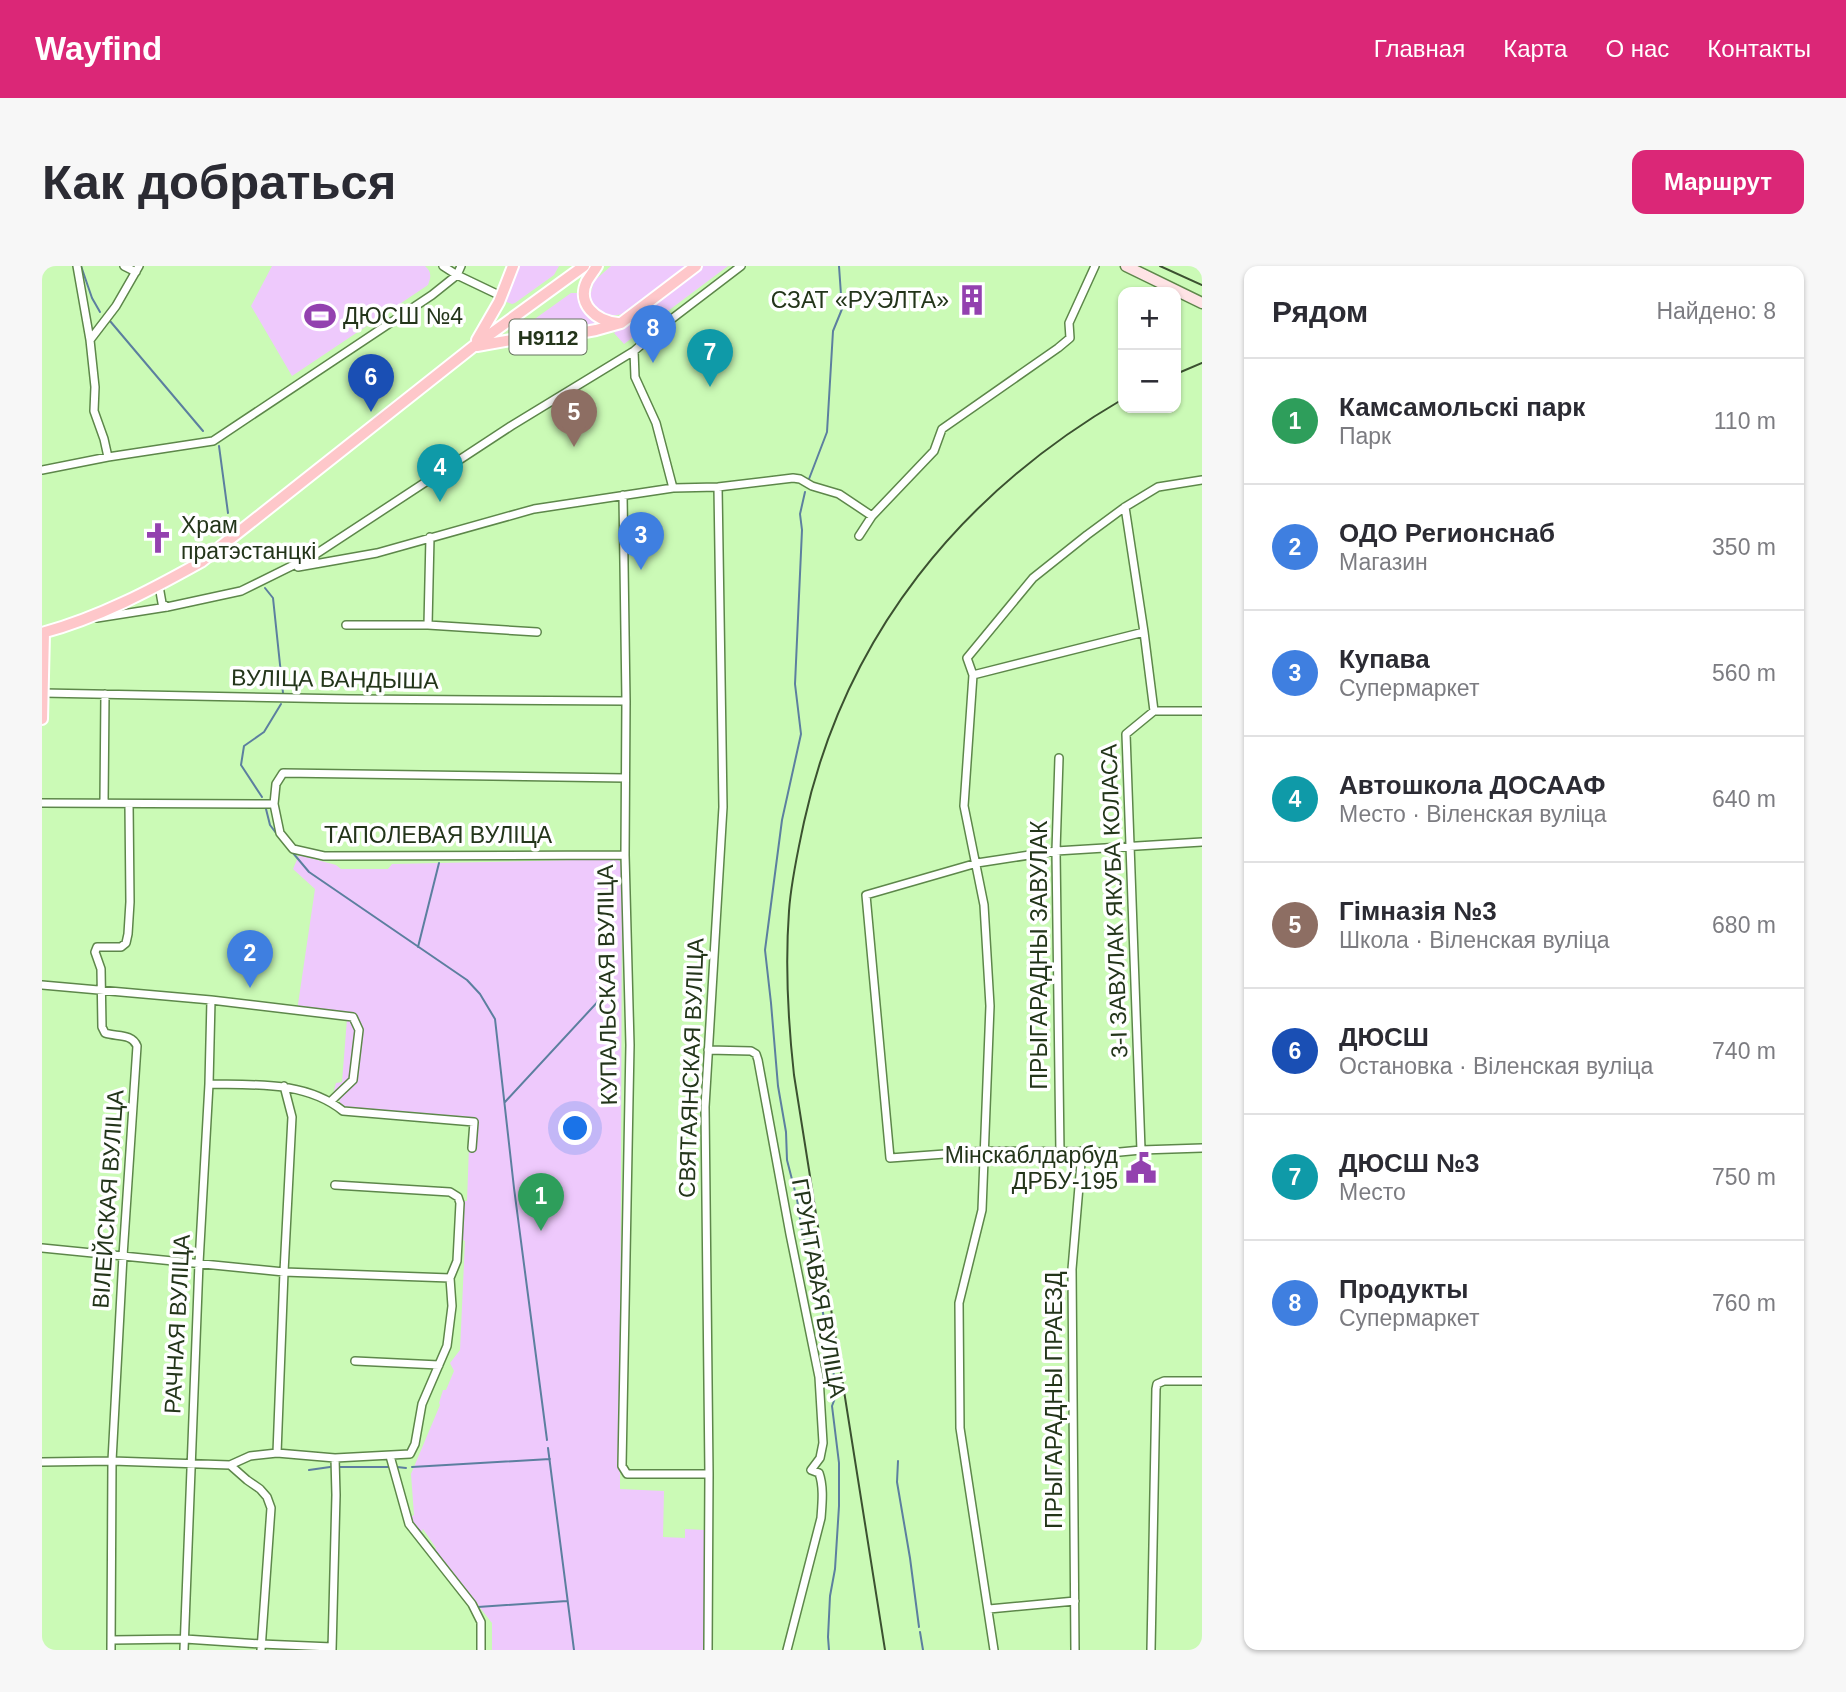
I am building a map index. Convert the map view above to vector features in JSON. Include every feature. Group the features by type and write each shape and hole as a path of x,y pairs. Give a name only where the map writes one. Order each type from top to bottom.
{"main road":[{"name":"Н9112","path":"501,296 513,266"},
{"path":"42,719 43,629 79,621 159,586 201,562 474,346 584,266"},
{"name":"Н9112","path":"597,266 584,290 586,304 594,315 621,323"},
{"name":"Н9112","path":"474,346 568,335 621,323 696,266"},
{"path":"1126,266 1202,303"},
{"path":"474,346 501,296"}],"street":[{"path":"77,266 90,340 95,387 94,411 108,457"},
{"path":"90,340 116,306 137,269 124,266"},
{"path":"443,266 501,296"},
{"path":"42,470 213,441 432,295 457,275 461,266"},
{"path":"79,621 167,607 241,591 290,568 316,554 511,426 634,351 741,266"},
{"path":"859,536 872,516 934,451 942,429 1070,338 1069,323 1095,266"},
{"path":"634,351 635,377 656,424 673,488"},
{"path":"290,568 377,553 534,509 673,488 718,487 800,479 812,486 839,494 872,516"},
{"path":"995,1650 960,1427 959,1303 982,1210 990,1006 984,905 964,806 972,675 967,658 1033,578 1125,507 1158,486 1202,480"},
{"name":"СВЯТАЯНСКАЯ ВУЛІЦА","path":"708,1650 705,1107 723,807 718,487"},
{"name":"КУПАЛЬСКАЯ ВУЛІЦА","path":"623,495 625,855 630,1045 622,1466 627,1475 709,1474"},
{"path":"1125,507 1154,710 1202,711"},
{"path":"428,625 430,537"},
{"path":"316,554 320,564"},
{"path":"159,586 162,603 167,607"},
{"path":"346,625 428,625 537,632"},
{"path":"972,675 1144,632"},
{"name":"ВУЛІЦА ВАНДЫША","path":"43,693 626,701"},
{"path":"104,803 105,694"},
{"name":"3-І ЗАВУЛАК ЯКУБА КОЛАСА","path":"1141,1150 1126,734 1154,710"},
{"name":"ПРЫГАРАДНЫ ЗАВУЛАК","path":"1059,758 1056,851 1060,1152"},
{"path":"42,803 274,804 276,784 283,773 625,778"},
{"name":"ВІЛЕЙСКАЯ ВУЛІЦА","path":"111,1650 112,1461 137,1046 136,1041 129,1037 113,1036 105,1033 102,1027 102,969 95,952 97,947 121,947 128,934 129,804"},
{"name":"ТАПОЛЕВАЯ ВУЛІЦА","path":"274,804 280,833 293,849 324,856 625,855"},
{"path":"1202,842 1056,851 977,863 866,895 890,1158 986,1152 1119,1152 1202,1148"},
{"path":"42,985 211,1000 353,1017 359,1030 353,1080 331,1101"},
{"name":"РАЧНАЯ ВУЛІЦА","path":"184,1650 211,1000"},
{"name":"ГРУНТАВАЯ ВУЛІЦА","path":"708,1050 751,1051 758,1060 820,1377 823,1443 820,1458 811,1470 820,1474 821,1518 788,1650"},
{"path":"209,1084 284,1086 331,1101 343,1111 474,1122 472,1148"},
{"path":"277,1453 292,1117 284,1086"},
{"name":"ПРЫГАРАДНЫ ПРАЕЗД","path":"1075,1650 1072,1269 1082,1151"},
{"path":"42,1462 112,1461 230,1465 250,1456 277,1453 335,1458 410,1454 415,1444 422,1404 447,1346 452,1306 450,1278 457,1261 460,1203 450,1192 335,1185"},
{"path":"42,1248 284,1272 450,1278"},
{"path":"355,1361 439,1365"},
{"path":"1151,1650 1156,1389 1157,1384 1164,1381 1202,1381"},
{"path":"390,1456 409,1524 472,1604 481,1622 481,1650"},
{"path":"111,1640 185,1639 261,1647 332,1648 335,1458"},
{"path":"230,1465 260,1489 271,1508 261,1647"},
{"path":"989,1609 1075,1601"}],"shaded area":[{"name":"ДЮСШ №4","path":"272,266 425,266 430,277 428,285 292,376 251,306"},
{"path":"518,266 559,266 554,275 512,304 504,301"},
{"path":"611,266 689,266 625,314 609,316 599,313 591,304 590,296 594,281"},
{"path":"701,266 728,266 624,344 614,333"},
{"path":"571,293 580,293 585,312 602,325 528,333 529,323"},
{"path":"299,855 336,865 341,869 388,869 392,864 617,859 622,863 620,1489 664,1491 663,1537 685,1538 685,1529 705,1530 704,1650 492,1650 492,1623 435,1550 423,1529 421,1532 409,1518 414,1515 411,1474 440,1405 443,1390 446,1390 454,1371 450,1363 460,1350 465,1241 461,1239 464,1201 467,1201 470,1119 349,1110 340,1106 340,1101 333,1094 336,1083 342,1082 347,1019 297,1011 315,889 293,869"}],"waterway":[{"path":"81,266 100,312"},
{"path":"809,479 827,432 833,331 842,309 839,266"},
{"path":"110,321 203,431"},
{"path":"219,446 228,513"},
{"path":"805,492 800,514 802,530 795,684 801,734 782,820 765,950 787,1160 802,1231 819,1290 837,1393 832,1406 839,1463 839,1506 835,1569 830,1596 829,1650"},
{"path":"265,588 273,598 283,693"},
{"path":"262,797 241,765 244,746 264,732 281,704"},
{"path":"266,809 270,825 276,833"},
{"path":"293,853 309,872 467,980 480,994 495,1019 547,1440"},
{"path":"418,947 439,863"},
{"path":"505,1102 616,982"},
{"path":"548,1448 574,1650"},
{"path":"412,1467 550,1459"},
{"path":"898,1461 897,1482 919,1627"},
{"path":"309,1470 330,1467"},
{"path":"337,1467 391,1467"},
{"path":"397,1467 406,1468"},
{"path":"418,1529 439,1556"},
{"path":"478,1607 567,1601"},
{"path":"920,1632 923,1650"}],"railway":[{"path":"1160,266 1202,285"},
{"path":"1181,372 1202,363"},
{"path":"885,1650 794,1075 787,952 795,866 823,754 848,691 880,631 918,576 961,526 1010,479 1064,437 1118,402"}],"place":[{"name":"СЗАТ «РУЭЛТА»","path":"972,300"},
{"name":"ДЮСШ №4","path":"320,316"},
{"name":"Продукты","path":"653,363"},
{"name":"ДЮСШ №3","path":"710,387"},
{"name":"ДЮСШ","path":"371,412"},
{"name":"Гімназія №3","path":"574,447"},
{"name":"Автошкола ДОСААФ","path":"440,502"},
{"name":"Храм пратэстанцкі","path":"158,538"},
{"name":"Купава","path":"641,570"},
{"name":"ОДО Регионснаб","path":"250,988"},
{"name":"Мінскаблдарбуд ДРБУ-195","path":"1141,1168"},
{"name":"Камсамольскі парк","path":"541,1231"}]}
